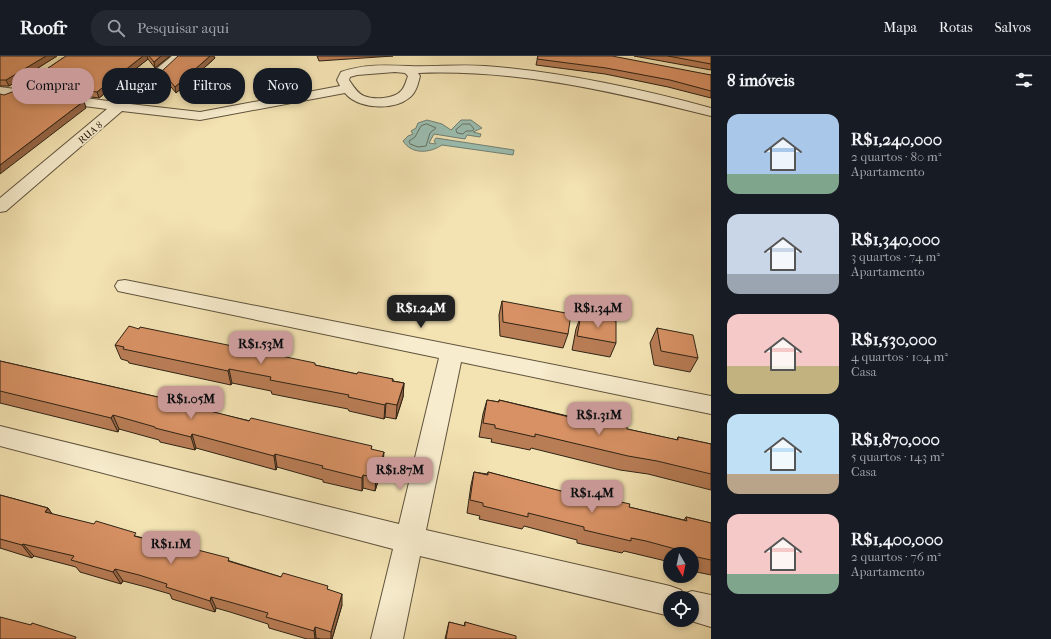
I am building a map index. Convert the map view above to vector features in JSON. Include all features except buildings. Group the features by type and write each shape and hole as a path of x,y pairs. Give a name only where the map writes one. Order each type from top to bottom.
{"street":[{"name":"RUA 8","path":"0,207 179,56"},
{"path":"412,73 406,94 400,98 385,101 374,102 359,99 348,89 343,80 345,75 355,71 395,68 412,73 433,75 520,72 653,96 711,112"},
{"path":"520,72 543,83 646,102 711,119"},
{"path":"0,100 6,92 179,115 200,116 348,89"},
{"path":"125,286 711,405"},
{"path":"387,639 452,352"},
{"path":"0,436 410,540 663,599"},
{"path":"699,608 711,611"}],"water":[{"path":"427,120 442,124 451,130 461,120 471,120 482,128 473,132 481,134 480,137 467,135 465,139 434,134 429,143 436,144 434,141 436,138 514,150 513,155 442,145 427,151 416,151 411,149 403,141 408,136 413,134 411,131 416,128 418,123"}]}
